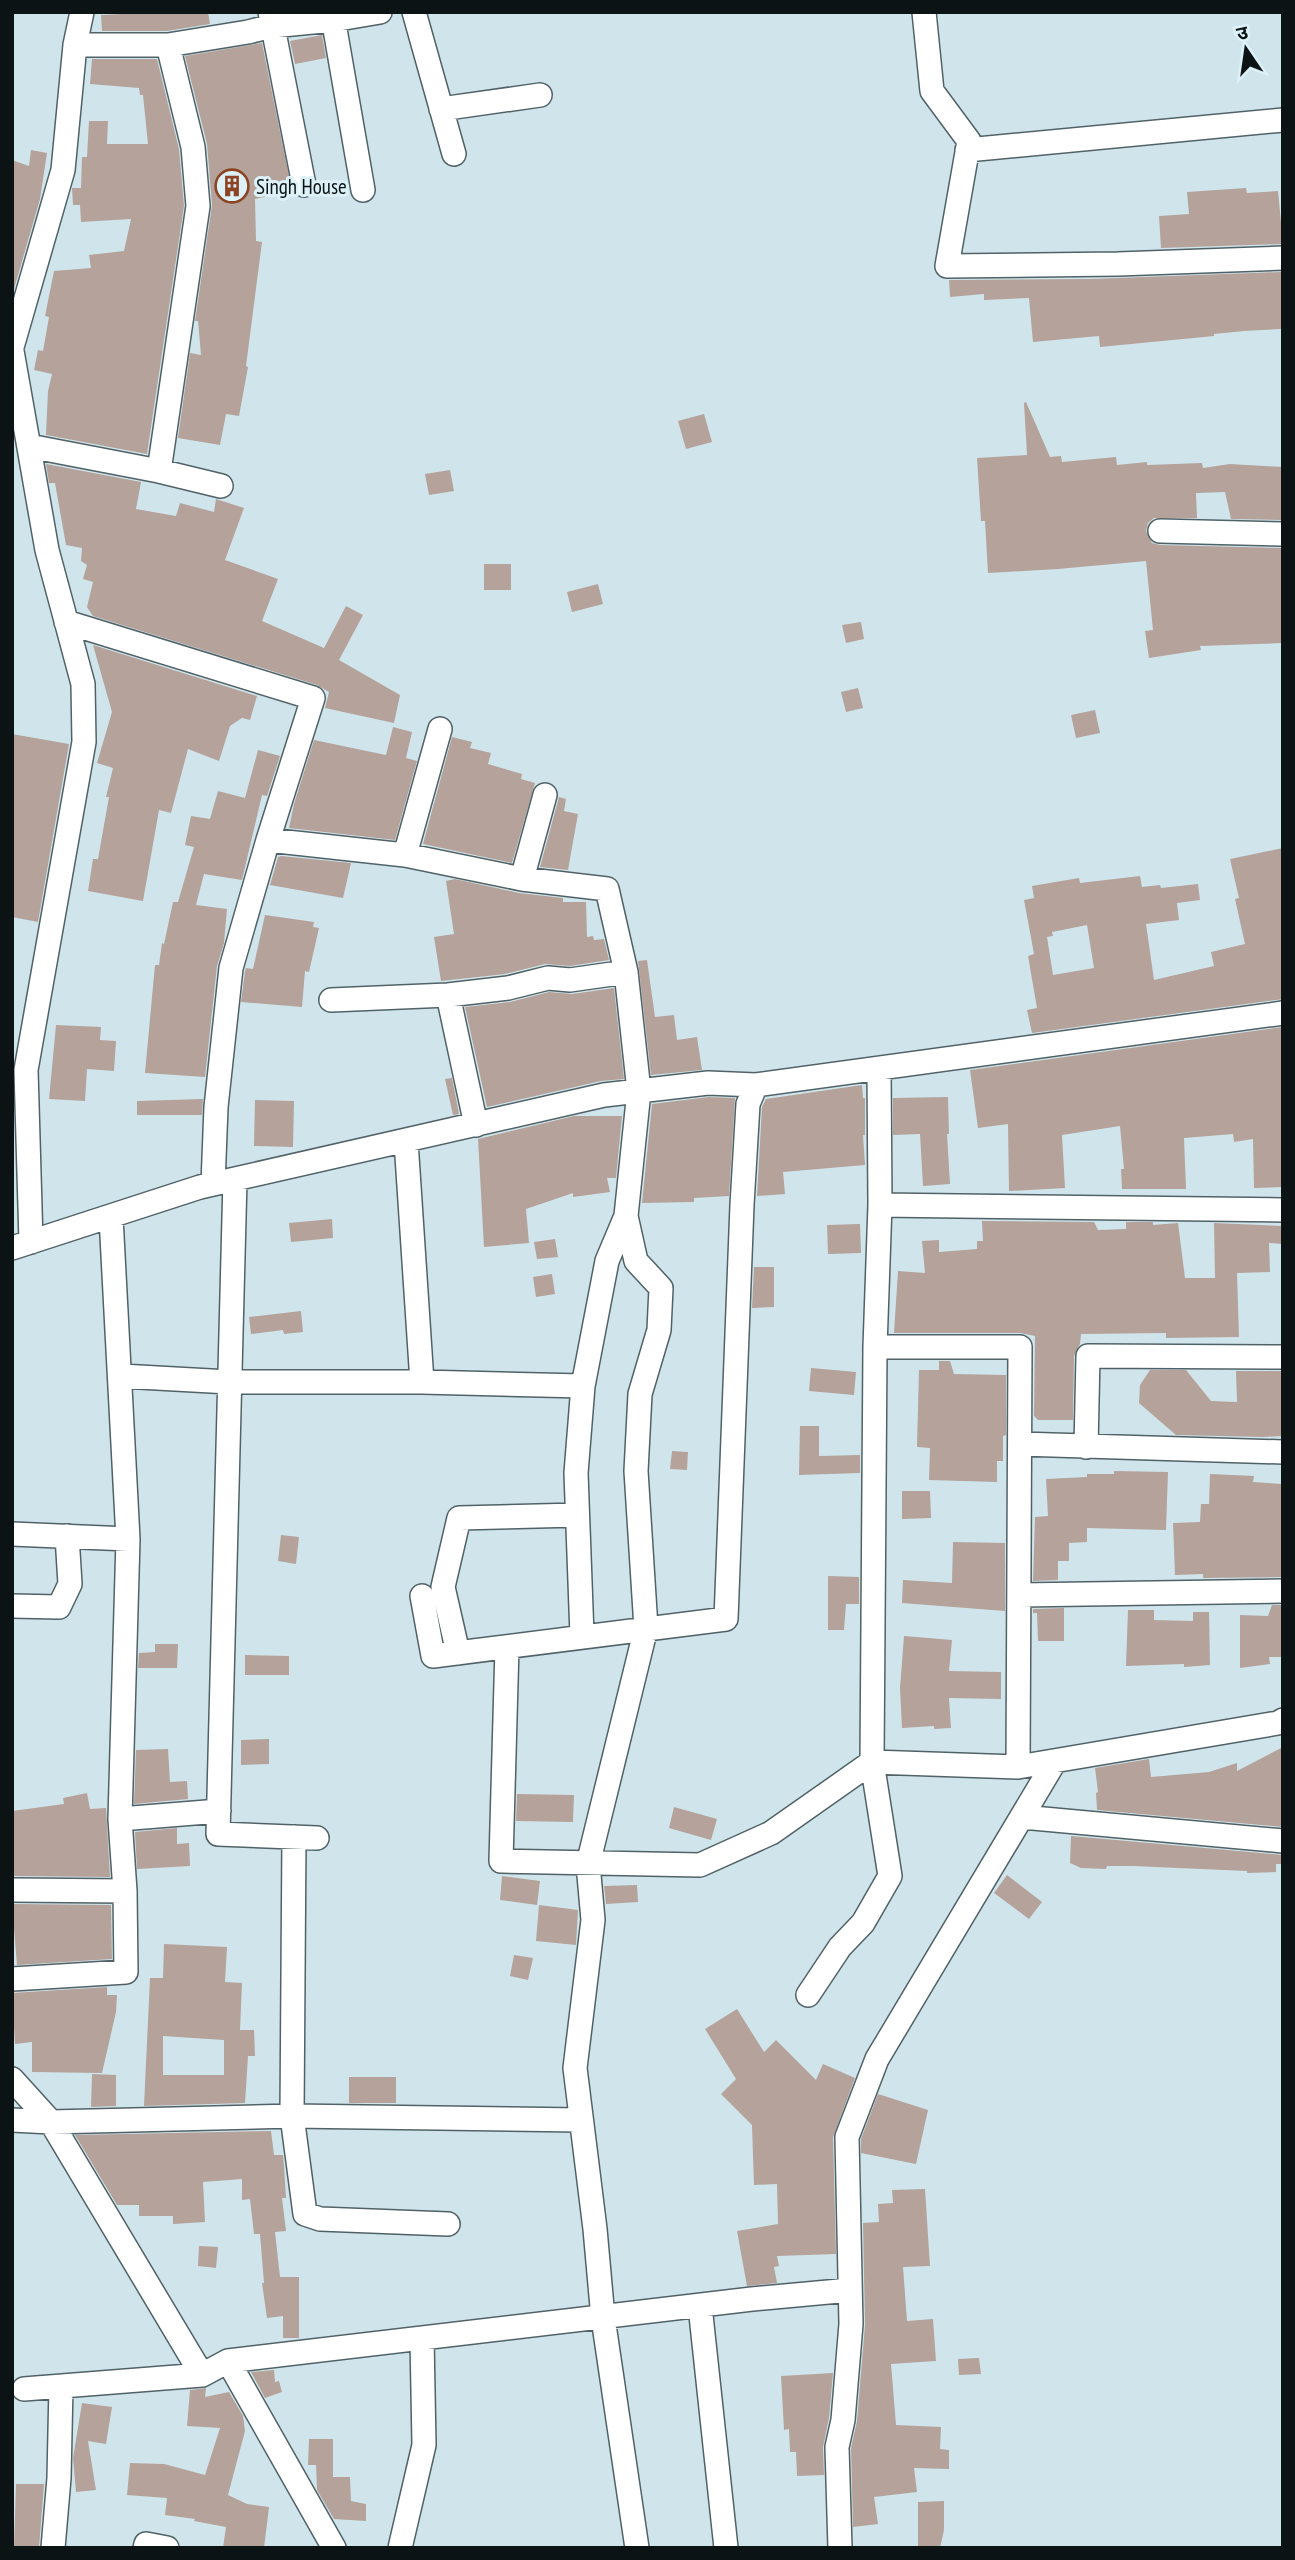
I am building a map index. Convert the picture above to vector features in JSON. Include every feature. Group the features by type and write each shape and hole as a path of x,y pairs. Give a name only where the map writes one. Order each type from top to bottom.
{"street":[{"path":"82,12 75,45 63,170 12,349 47,551 83,684 84,742 26,1070 22,1245 224,1182 604,1096 708,1083 756,1086 1283,1013"},
{"path":"75,45 168,45 248,32 271,19 380,12"},
{"path":"414,12 454,154"},
{"path":"924,12 932,90 969,141 947,266 1283,258"},
{"path":"332,16 363,190"},
{"path":"271,19 304,185"},
{"path":"159,471 198,206 193,147 168,45"},
{"path":"441,109 540,95"},
{"path":"967,150 1283,120"},
{"path":"29,446 221,486"},
{"path":"1160,531 1283,534"},
{"path":"66,622 313,698 231,968 216,1107 224,1182 229,1382 218,1834 306,1837 292,2116 305,2214 320,2219 448,2224"},
{"path":"405,855 440,729"},
{"path":"522,879 545,795"},
{"path":"268,840 405,855 522,879 607,889 626,972 639,1091 626,1216 607,1261 583,1386 576,1473 582,1636"},
{"path":"331,1000 448,995 508,988 548,978 570,980 626,972"},
{"path":"448,995 476,1125"},
{"path":"808,1996 841,1947 863,1923 890,1876 872,1762 875,1347 880,1205 879,1069"},
{"path":"422,1596 433,1656 726,1619 742,1205 748,1104 756,1086"},
{"path":"405,1141 422,1382"},
{"path":"880,1205 1283,1210"},
{"path":"626,1216 636,1261 661,1288 659,1330 640,1394 636,1471 646,1628 588,1864 593,1920 575,2068 603,2318 636,2548"},
{"path":"12,1979 126,1972 125,1891 120,1819 128,1539 111,1217"},
{"path":"875,1347 1020,1347 1018,1767"},
{"path":"1086,1447 1088,1356 1283,1357"},
{"path":"121,1376 229,1382 422,1382 583,1386"},
{"path":"1020,1444 1283,1451"},
{"path":"458,1653 443,1587 459,1518 577,1515"},
{"path":"12,1534 128,1539"},
{"path":"12,1606 59,1607 71,1584 66,1536"},
{"path":"1019,1595 1283,1591"},
{"path":"507,1647 501,1861 700,1865 771,1833 872,1762 1018,1767 1283,1720"},
{"path":"840,2548 836,2447 843,2420 851,2324 847,2137 877,2059 1055,1761"},
{"path":"120,1819 219,1811"},
{"path":"1022,1817 1283,1841"},
{"path":"12,1890 125,1891"},
{"path":"12,2079 51,2122 202,2375"},
{"path":"12,2120 51,2122 292,2116 581,2120"},
{"path":"24,2389 202,2375 228,2361 752,2299 850,2290"},
{"path":"700,2306 726,2548"},
{"path":"400,2548 424,2445 422,2339"},
{"path":"228,2361 334,2548"},
{"path":"53,2548 59,2478 61,2386"},
{"path":"145,2548 146,2544 167,2548"}],"building":[{"path":"208,12 210,24 167,31 102,31 101,15"},
{"path":"322,35 326,58 295,64 290,41"},
{"path":"262,43 292,191 255,199 256,241 262,242 248,367 239,416 226,414 220,445 178,438 190,353 201,355 198,321 195,321 212,205 207,144 185,56"},
{"path":"92,59 157,59 179,149 184,206 147,454 46,435 48,391 52,374 34,370 38,350 43,351 49,317 45,316 54,271 91,268 89,255 124,251 131,219 81,222 80,205 73,205 72,188 81,188 82,157 87,157 89,121 108,121 107,144 148,144 143,95 140,95 139,88 90,84"},
{"path":"31,150 47,153 40,199 12,296 12,160 29,166"},
{"path":"1246,188 1247,193 1278,191 1283,244 1161,248 1159,216 1189,214 1187,192"},
{"path":"1281,272 1281,329 1100,347 1099,336 1033,342 1029,298 984,300 984,294 950,297 949,280 1090,279"},
{"path":"1026,402 1050,457 1061,456 1062,462 1116,457 1117,465 1147,462 1147,465 1202,463 1203,468 1230,464 1283,467 1283,520 1231,519 1225,492 1196,493 1197,518 1154,518 1148,523 1146,531 1152,543 1160,545 1283,548 1283,643 1200,646 1201,650 1149,658 1145,631 1153,630 1146,561 988,573 977,458 1027,455"},
{"path":"704,414 712,442 686,449 678,421"},
{"path":"46,464 141,482 136,509 176,516 180,503 214,512 216,499 244,508 225,560 278,579 262,621 324,648 346,606 363,615 339,660 400,695 394,723 325,708 329,692 317,685 93,616 87,607 93,582 83,579 87,565 81,561 82,548 66,545 55,483 49,483"},
{"path":"450,470 454,491 429,495 425,474"},
{"path":"484,564 511,564 511,590 484,590"},
{"path":"598,584 603,604 572,612 567,592"},
{"path":"861,622 864,639 846,643 842,625"},
{"path":"93,645 257,696 250,720 242,718 230,726 219,761 188,749 171,813 159,810 143,901 88,891 93,859 98,859 109,797 106,797 113,768 97,763 112,712"},
{"path":"858,688 863,708 846,712 841,692"},
{"path":"1095,710 1100,733 1076,738 1071,715"},
{"path":"393,727 412,732 406,758 417,761 395,840 289,828 314,740 386,755"},
{"path":"12,734 69,744 38,922 12,917"},
{"path":"452,737 472,742 470,748 491,753 488,764 522,774 521,779 535,783 512,863 423,844"},
{"path":"258,750 280,756 267,796 262,795 242,880 204,874 196,905 227,909 224,943 217,966 205,1077 145,1073 155,965 159,965 173,902 178,902 194,847 185,845 191,816 210,819 218,791 245,798"},
{"path":"559,797 566,799 564,811 578,814 568,870 540,867"},
{"path":"1283,848 1283,999 1032,1033 1027,1010 1037,1008 1028,956 1034,954 1024,900 1034,898 1032,886 1079,878 1080,883 1140,876 1142,887 1198,884 1200,900 1177,903 1179,920 1146,924 1154,980 1214,966 1211,952 1245,944 1230,859","holes":["1087,925 1094,968 1053,975 1047,937 1053,936 1052,932"]},
{"path":"278,857 351,863 343,898 270,885"},
{"path":"455,879 519,893 563,898 563,902 586,902 587,937 593,936 594,940 604,939 609,960 570,966 545,964 505,974 441,981 434,937 454,934 446,881"},
{"path":"265,915 314,922 313,927 319,928 309,972 305,971 302,1007 241,1002 245,971 246,968 253,969"},
{"path":"647,960 655,1017 674,1015 677,1040 697,1037 702,1070 651,1075 638,961"},
{"path":"614,988 624,1079 601,1081 487,1107 465,1007 510,1002 549,992 572,994"},
{"path":"56,1025 101,1027 100,1040 116,1041 114,1071 87,1069 85,1101 49,1099"},
{"path":"1283,1027 1283,1187 1254,1188 1253,1139 1234,1142 1233,1134 1184,1138 1186,1189 1122,1189 1121,1169 1124,1169 1120,1126 1062,1135 1065,1188 1009,1191 1008,1124 978,1128 970,1070"},
{"path":"452,1078 459,1114 453,1115 445,1079"},
{"path":"862,1085 865,1098 865,1165 783,1172 785,1194 757,1196 762,1107 766,1099"},
{"path":"709,1097 735,1098 729,1196 694,1198 694,1202 642,1203 652,1104"},
{"path":"948,1097 950,1184 923,1186 920,1134 893,1135 893,1098"},
{"path":"203,1099 202,1115 137,1115 137,1101"},
{"path":"255,1100 294,1101 293,1147 254,1146"},
{"path":"574,1116 622,1116 616,1178 607,1178 610,1192 573,1197 573,1193 526,1209 529,1243 484,1247 478,1139"},
{"path":"332,1219 333,1238 291,1242 289,1223"},
{"path":"982,1221 1094,1222 1098,1230 1126,1229 1126,1222 1153,1222 1153,1225 1178,1223 1185,1278 1215,1278 1214,1223 1283,1226 1283,1244 1269,1243 1270,1272 1237,1273 1239,1337 1166,1338 1166,1333 1081,1334 1074,1356 1073,1420 1038,1420 1034,1416 1035,1336 1020,1333 894,1333 898,1271 925,1273 922,1241 939,1240 939,1252 977,1249 977,1241 983,1241"},
{"path":"860,1224 861,1253 828,1254 827,1225"},
{"path":"555,1239 558,1257 537,1259 534,1242"},
{"path":"754,1267 774,1267 774,1307 752,1308"},
{"path":"552,1274 555,1294 536,1297 533,1277"},
{"path":"301,1311 303,1332 284,1334 283,1330 251,1334 249,1317"},
{"path":"939,1361 950,1361 954,1374 1006,1375 1006,1435 1003,1436 1003,1461 997,1461 997,1482 929,1480 930,1448 917,1447 919,1370 939,1370"},
{"path":"811,1368 856,1372 854,1395 809,1391"},
{"path":"1150,1370 1186,1370 1211,1401 1237,1402 1236,1371 1283,1371 1283,1436 1176,1435 1139,1403 1140,1385"},
{"path":"800,1426 819,1426 819,1456 860,1455 860,1473 799,1475"},
{"path":"672,1451 688,1452 687,1470 670,1469"},
{"path":"1114,1471 1168,1472 1166,1530 1087,1528 1087,1542 1069,1543 1069,1561 1058,1561 1058,1580 1033,1581 1035,1517 1048,1516 1046,1479 1114,1474"},
{"path":"1210,1474 1254,1476 1253,1482 1283,1484 1283,1577 1203,1578 1203,1574 1175,1575 1173,1523 1200,1522 1201,1504 1209,1504"},
{"path":"902,1491 930,1491 931,1518 902,1519"},
{"path":"281,1535 299,1537 296,1564 278,1561"},
{"path":"953,1542 1005,1543 1005,1611 902,1603 903,1580 952,1583"},
{"path":"828,1576 859,1577 859,1604 846,1604 844,1630 828,1630"},
{"path":"1272,1605 1283,1605 1283,1657 1269,1657 1270,1664 1240,1668 1240,1615 1268,1616"},
{"path":"1064,1608 1064,1641 1038,1641 1037,1613 1033,1613 1033,1609"},
{"path":"1128,1610 1154,1610 1154,1620 1193,1621 1193,1612 1209,1612 1210,1665 1126,1666"},
{"path":"904,1636 952,1640 949,1671 1001,1672 1001,1699 949,1698 951,1728 902,1728 900,1688"},
{"path":"155,1644 178,1644 177,1668 138,1668 139,1653 155,1652"},
{"path":"245,1655 289,1656 289,1675 245,1675"},
{"path":"269,1739 269,1764 241,1765 241,1740"},
{"path":"1283,1747 1283,1827 1097,1810 1095,1768 1149,1759 1151,1777 1209,1772 1237,1763 1237,1771"},
{"path":"168,1749 170,1782 187,1781 188,1799 134,1804 136,1750"},
{"path":"87,1793 90,1809 106,1808 110,1877 12,1876 12,1811 64,1804 63,1798"},
{"path":"517,1794 574,1795 573,1822 516,1821"},
{"path":"674,1807 717,1819 711,1840 669,1828"},
{"path":"177,1828 177,1844 189,1843 190,1866 137,1869 135,1832"},
{"path":"1071,1836 1283,1855 1283,1864 1276,1864 1276,1872 1247,1873 1133,1866 1081,1868 1070,1863"},
{"path":"1007,1875 1042,1902 1029,1919 994,1893"},
{"path":"502,1876 540,1881 537,1905 500,1900"},
{"path":"637,1885 638,1902 606,1904 604,1886"},
{"path":"12,1904 111,1905 112,1959 17,1965"},
{"path":"539,1905 578,1910 576,1945 536,1941"},
{"path":"164,1944 227,1947 225,1982 242,1983 240,2030 254,2030 255,2056 248,2056 245,2103 144,2106 150,1978 163,1978","holes":["163,2036 224,2040 224,2075 163,2075"]},
{"path":"514,1955 533,1958 528,1980 510,1976"},
{"path":"107,1987 107,1995 117,1995 116,2012 102,2073 32,2072 32,2042 15,2044 12,1993"},
{"path":"737,2009 764,2052 776,2040 816,2080 823,2064 855,2078 833,2137 836,2254 777,2256 779,2266 774,2267 777,2283 747,2286 737,2231 778,2224 777,2184 754,2185 752,2125 721,2094 736,2079 705,2029"},
{"path":"92,2074 116,2075 116,2106 91,2107"},
{"path":"349,2077 396,2077 396,2103 349,2103"},
{"path":"878,2094 928,2110 916,2164 861,2153 861,2139"},
{"path":"271,2131 274,2155 283,2155 286,2198 282,2198 286,2231 275,2232 280,2277 299,2277 299,2338 283,2338 283,2316 267,2318 260,2234 254,2234 250,2199 242,2200 242,2179 203,2182 205,2222 173,2224 173,2216 139,2216 139,2205 117,2205 75,2135"},
{"path":"925,2189 930,2266 903,2267 907,2321 933,2319 936,2361 891,2364 896,2425 941,2427 940,2449 949,2450 949,2469 914,2468 917,2492 874,2497 878,2524 853,2527 851,2448 857,2421 865,2325 863,2223 879,2222 878,2204 893,2203 892,2190"},
{"path":"199,2246 218,2247 216,2268 198,2266"},
{"path":"979,2358 981,2374 959,2375 958,2359"},
{"path":"274,2370 275,2382 279,2381 282,2392 265,2398 251,2372"},
{"path":"833,2373 823,2447 824,2475 797,2476 796,2452 790,2452 789,2429 784,2430 781,2376"},
{"path":"206,2388 205,2397 229,2392 243,2416 245,2431 228,2495 247,2504 269,2507 264,2548 223,2548 226,2527 165,2515 167,2498 127,2495 130,2463 164,2464 205,2475 220,2428 187,2426 190,2390"},
{"path":"82,2403 112,2407 106,2444 88,2441 96,2490 76,2492 73,2458"},
{"path":"309,2439 333,2439 333,2477 350,2477 351,2501 366,2504 366,2521 334,2519 317,2490 316,2465 308,2465"},
{"path":"16,2484 44,2484 39,2548 14,2548"},
{"path":"944,2501 944,2530 940,2548 918,2548 918,2502"}],"place":[{"name":"Singh House","path":"232,186"}]}
